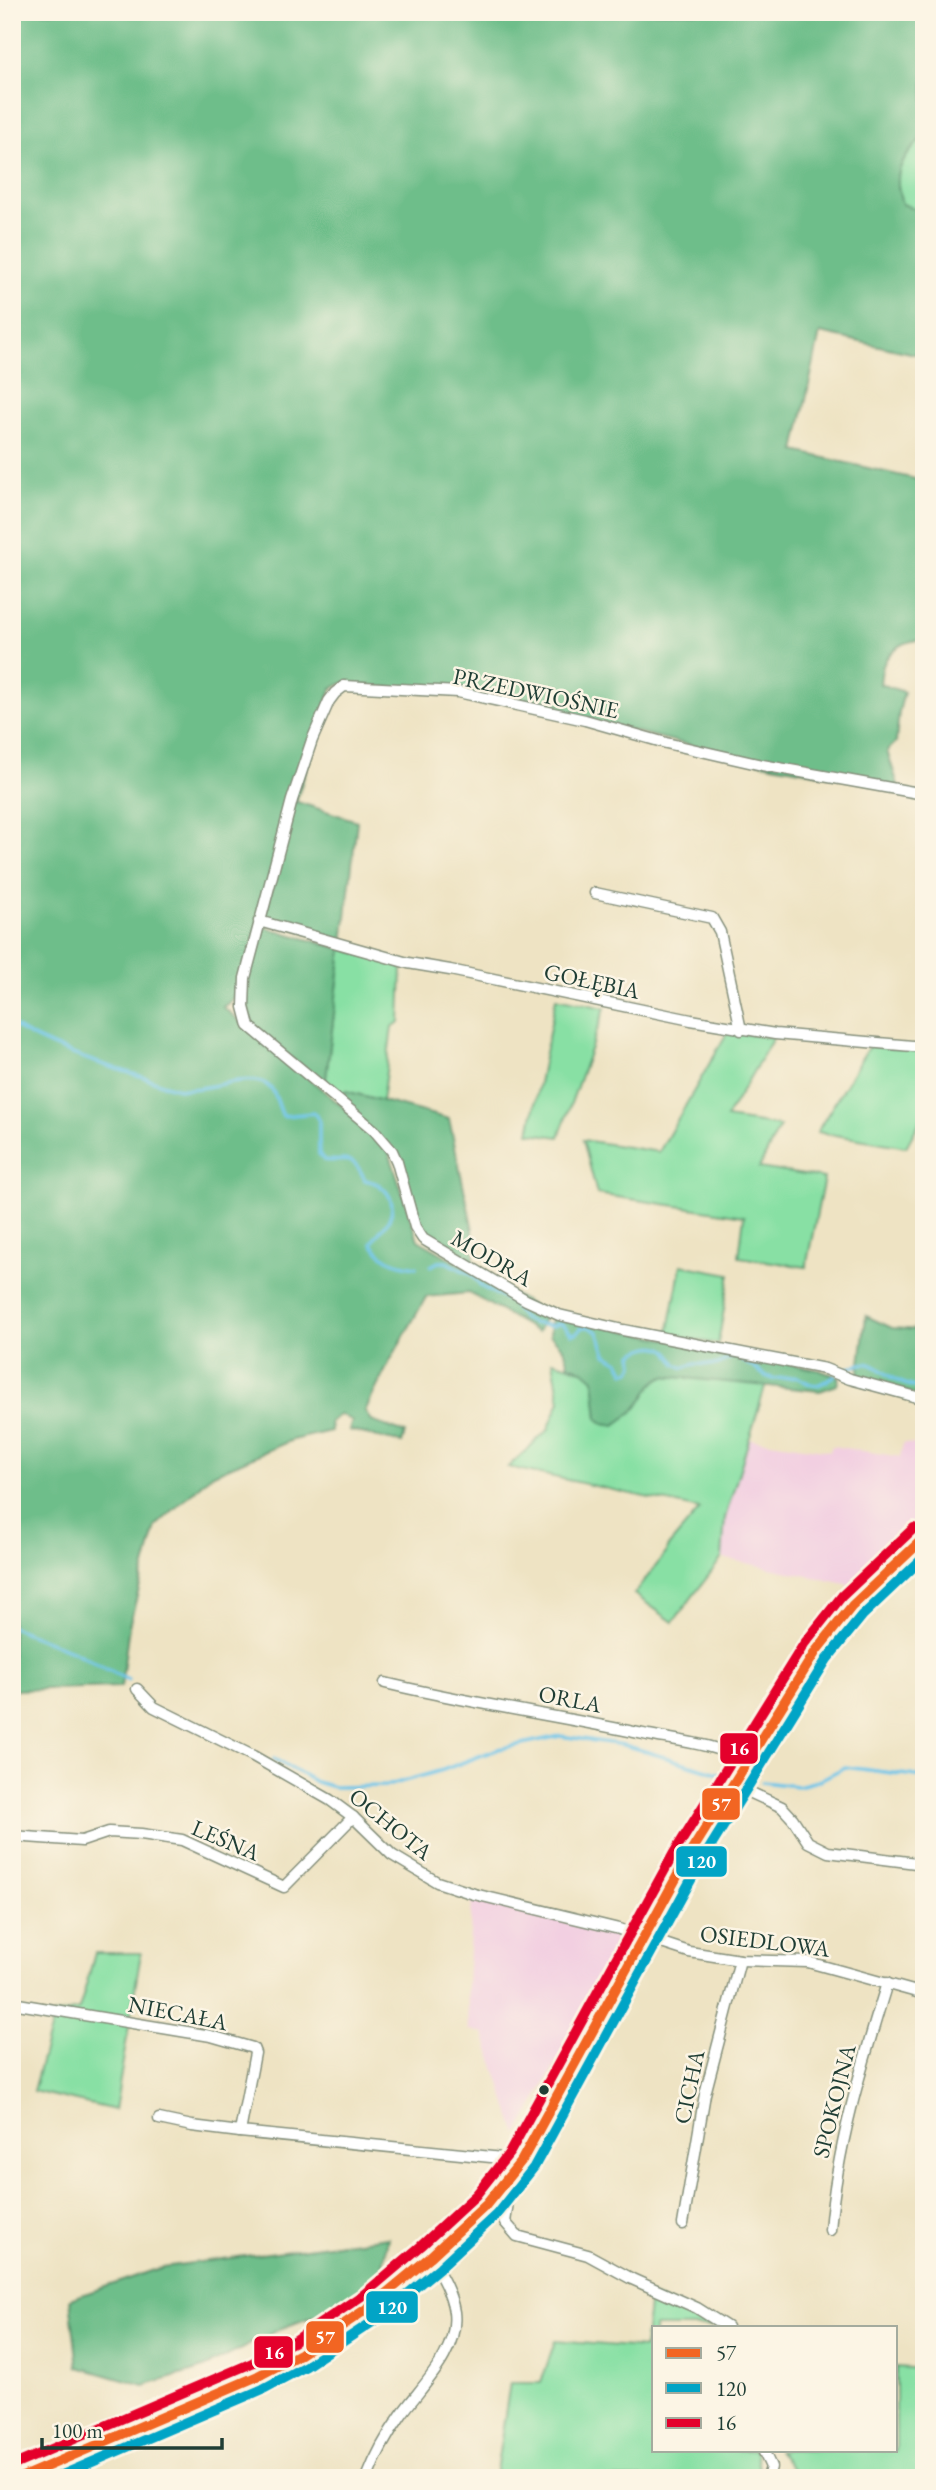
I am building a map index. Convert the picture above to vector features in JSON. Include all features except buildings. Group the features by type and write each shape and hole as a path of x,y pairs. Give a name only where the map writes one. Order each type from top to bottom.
{"main road":[{"path":"19,2478 126,2430 258,2376 300,2354 358,2316 472,2219 504,2185 522,2160 686,1860 825,1637 852,1606 921,1546"}],"street":[{"name":"PRZEDWIOŚNIE","path":"259,921 303,764 329,702 344,686 458,692 585,720 762,765 924,794"},
{"path":"595,892 712,918 720,932 741,1030"},
{"name":"GOŁĘBIA","path":"259,921 408,963 741,1030 924,1047"},
{"name":"MODRA","path":"259,921 243,988 249,1026 383,1139 397,1162 415,1227 423,1239 550,1312 624,1330 832,1371 850,1379 924,1399"},
{"name":"ORLA","path":"385,1682 444,1697 565,1717 645,1734 732,1754 746,1761"},
{"name":"OCHOTA","path":"137,1689 154,1707 253,1756 330,1800 353,1817 392,1855 437,1882 474,1894 619,1929 643,1938"},
{"path":"732,1784 782,1807 808,1842 828,1852 924,1864"},
{"name":"LEŚNA","path":"12,1836 82,1841 109,1832 182,1840 284,1886 353,1817"},
{"name":"OSIEDLOWA","path":"643,1938 689,1952 740,1960 808,1962 924,1994"},
{"name":"CICHA","path":"683,2224 705,2094 740,1960"},
{"name":"SPOKOJNA","path":"830,2230 836,2171 850,2105 887,1983"},
{"name":"NIECAŁA","path":"12,2003 211,2036 253,2048 255,2053 240,2132"},
{"path":"159,2119 240,2132 522,2160"},
{"path":"504,2185 509,2196 505,2222 517,2236 588,2255 632,2279 697,2308 725,2326"},
{"path":"368,2478 384,2441 436,2368 450,2342 454,2325 451,2298 430,2257"},
{"path":"764,2452 771,2468 768,2478"}],"shaded area":[{"path":"750,1439 830,1451 832,1446 900,1457 903,1443 924,1445 924,1523 856,1586 722,1558 725,1518"},
{"path":"472,1900 625,1938 517,2135 484,2034 469,2030 467,1985"}],"green space":[{"path":"12,12 924,12 924,135 904,159 898,174 898,183 902,204 924,212 924,356 820,333 795,451 924,481 924,641 907,643 892,652 884,663 880,684 904,692 896,742 887,751 899,788 762,763 508,700 343,683 331,689 238,989 232,1000 223,1007 373,1132 389,1152 418,1240 544,1312 545,1316 538,1332 469,1293 426,1297 365,1411 371,1421 405,1433 402,1443 349,1430 352,1421 340,1414 330,1422 331,1431 292,1440 211,1475 156,1526 129,1626 121,1687 12,1690"},
{"path":"924,135 924,212 902,204 898,174 904,159"},
{"path":"294,801 357,821 343,943 264,920"},
{"path":"261,926 342,949 325,1086 252,1022 248,1010 247,986"},
{"path":"342,949 397,964 402,969 400,1022 392,1027 382,1101 346,1091 339,1098 325,1086"},
{"path":"556,998 605,1008 559,1137 529,1133"},
{"path":"728,1031 773,1038 726,1118 780,1126 759,1168 824,1178 806,1267 739,1257 744,1216 597,1194 583,1140 659,1152"},
{"path":"869,1046 924,1051 924,1114 906,1147 817,1132"},
{"path":"346,1091 449,1119 473,1230 474,1264 429,1241 421,1231 400,1161 339,1098"},
{"path":"681,1265 730,1274 718,1344 668,1335"},
{"path":"866,1316 892,1328 919,1330 924,1325 924,1397 858,1379"},
{"path":"557,1317 824,1371 839,1377 837,1385 820,1391 664,1376 653,1384 638,1406 626,1417 615,1425 603,1423 598,1419 594,1379 585,1371 568,1364 565,1351 550,1335 551,1321"},
{"path":"553,1361 585,1371 595,1379 598,1419 641,1401 652,1382 664,1376 766,1384 725,1518 722,1558 673,1622 634,1594 666,1553 667,1548 700,1509 508,1467 548,1430 560,1401"},
{"path":"95,1953 141,1953 115,2110 33,2091 54,2015 79,2010"},
{"path":"388,2237 382,2271 354,2301 282,2328 204,2368 144,2386 78,2367 70,2299 163,2267"},
{"path":"650,2296 682,2308 709,2326 652,2326 652,2452 755,2452 761,2478 495,2478 510,2383 541,2383 555,2341 644,2348"},
{"path":"898,2367 924,2369 924,2478 799,2478 780,2452 898,2452"}],"waterway":[{"path":"12,1025 59,1049 172,1087 191,1089 241,1081 266,1084 273,1092 283,1116 314,1113 319,1120 319,1154 324,1160 353,1162 365,1180 384,1189 391,1200 391,1214 372,1244 391,1261 416,1267"},
{"path":"431,1266 446,1262 472,1275 482,1287 509,1301 523,1318 532,1323 552,1326 561,1323 572,1334 582,1327 589,1327 598,1332 606,1354 619,1362 625,1372 631,1371 634,1365 633,1354 655,1347 668,1351 676,1364 684,1368 696,1364 717,1365 736,1356 774,1379 797,1377 816,1385 834,1376"},
{"path":"841,1372 857,1365 873,1365 896,1380 924,1391"},
{"path":"12,1627 74,1652 128,1680"},
{"path":"274,1759 316,1782 334,1787 386,1786 443,1770 498,1749 560,1736 624,1745 724,1775"},
{"path":"762,1782 798,1786 818,1781 845,1767 924,1777"}],"transit line":[{"name":"16","path":"14,2465 252,2363 293,2342 363,2295 476,2195 510,2152 674,1853 804,1644 842,1596 914,1528"},
{"name":"57","path":"20,2478 258,2376 300,2354 371,2306 430,2257 486,2205 522,2160 686,1860 816,1651 852,1606 924,1538"},
{"name":"120","path":"55,2478 263,2389 306,2366 380,2317 496,2215 534,2167 698,1867 827,1659 862,1616 924,1557"}]}
